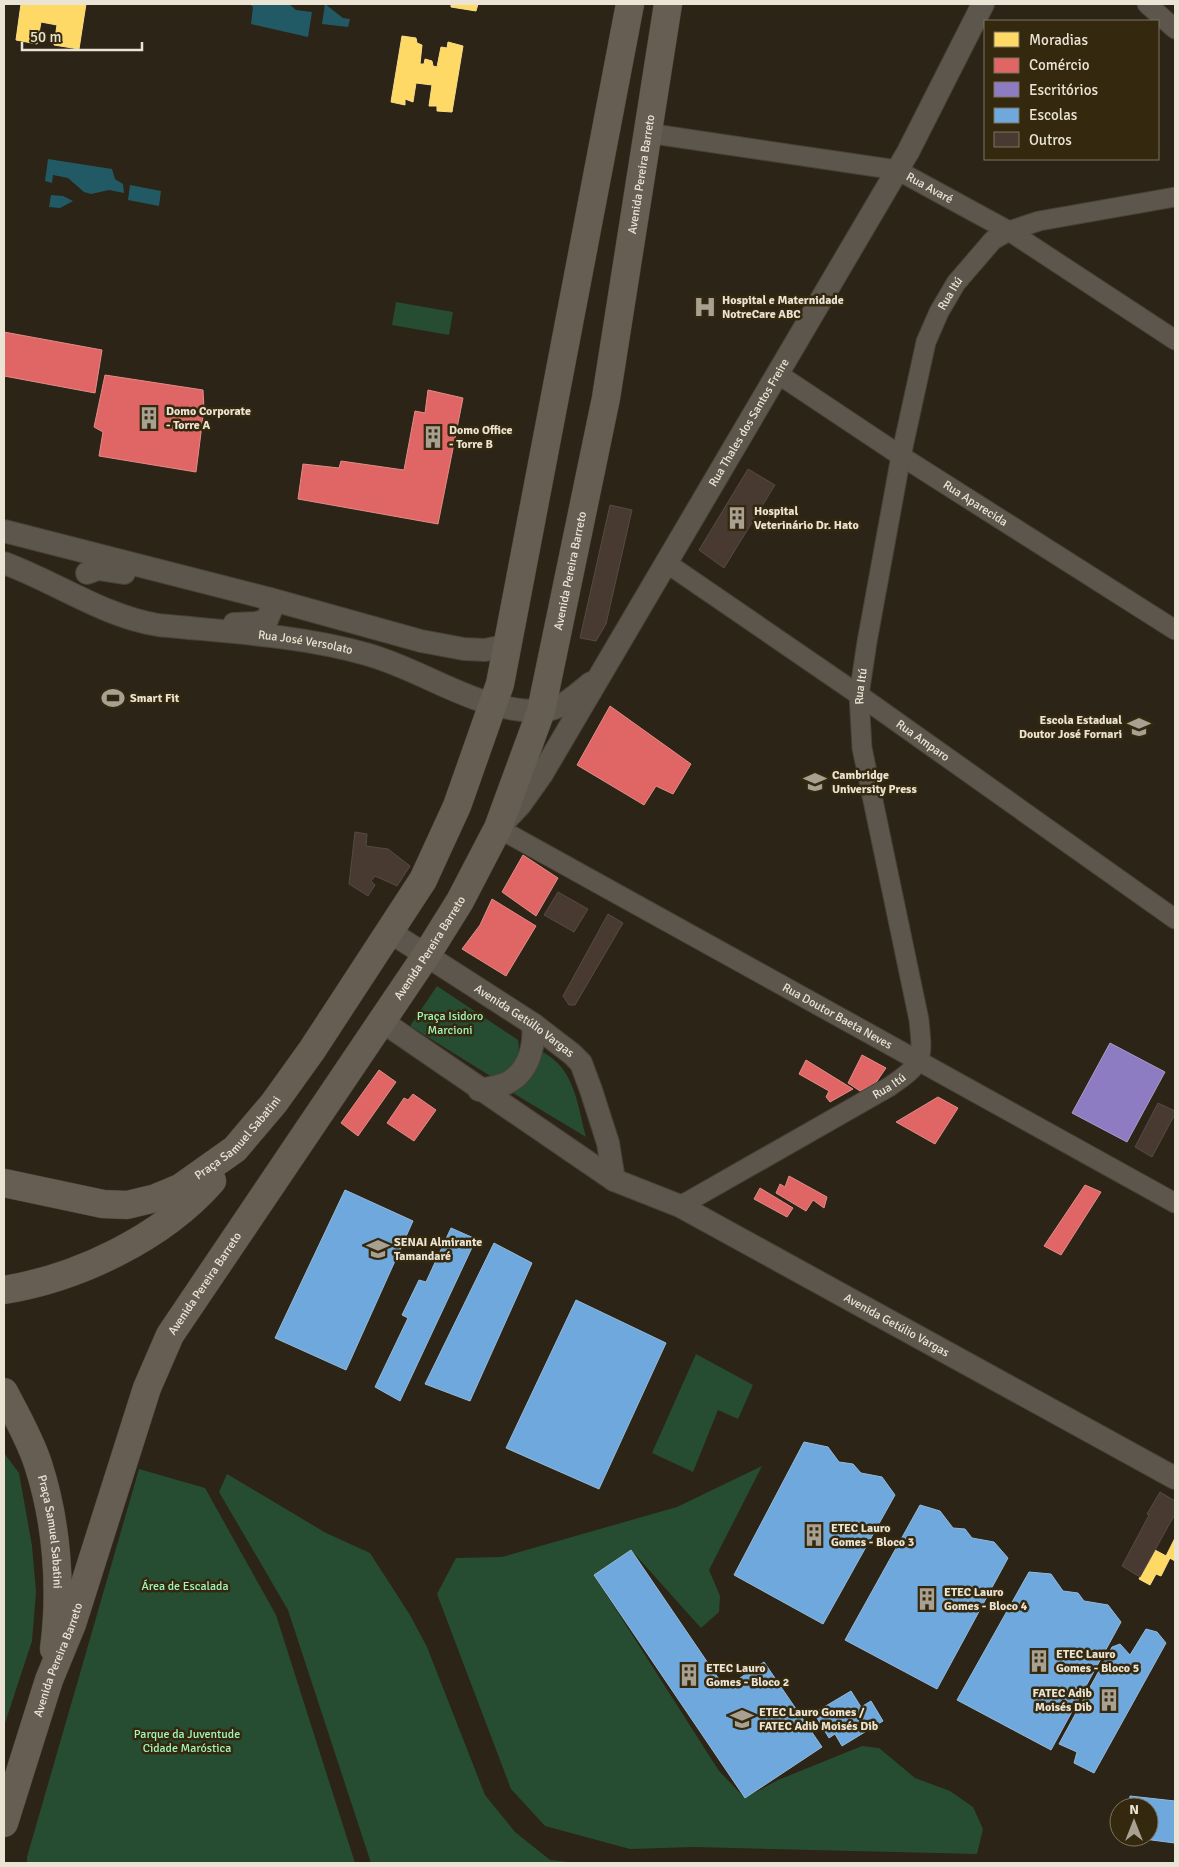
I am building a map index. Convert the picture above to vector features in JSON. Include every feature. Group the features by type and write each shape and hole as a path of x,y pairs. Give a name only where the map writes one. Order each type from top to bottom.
{"main road":[{"path":"390,932 423,880 441,843 472,768 494,704 509,645 630,4"},
{"name":"Avenida Pereira Barreto","path":"4,1823 49,1680 72,1624 147,1388 170,1336 383,1022 460,901 498,828 541,711 606,398 668,4"},
{"name":"Praça Samuel Sabatini","path":"4,1183 103,1204 127,1205 156,1198 180,1188 235,1149 274,1103 312,1050 390,932"},
{"path":"4,1290 23,1287 91,1265 147,1235 200,1195 220,1172 235,1149"},
{"name":"Praça Samuel Sabatini","path":"4,1392 38,1463 51,1514 56,1588 54,1644 49,1680"}],"street":[{"name":"Rua Thales dos Santos Freire","path":"498,828 520,805 542,774 668,564 896,170 983,4"},
{"path":"1147,4 1175,29"},
{"name":"Rua Avaré","path":"647,133 896,170 1009,231 1175,340"},
{"name":"Rua Itú","path":"680,1206 890,1087 915,1067 920,1060 919,1020 862,748 859,695 901,456 926,342 939,312 956,283 978,256 993,240 1009,231 1039,221 1175,197"},
{"name":"Rua Aparecida","path":"778,374 901,456 1175,630"},
{"path":"4,531 89,563 185,577 270,598 443,646 484,650 509,645"},
{"name":"Rua José Versolato","path":"4,563 81,599 134,620 341,648 399,666 471,698 494,704 541,711 560,706 600,677"},
{"path":"81,599 89,563"},
{"name":"Rua Amparo","path":"668,564 859,695 1175,919"},
{"path":"184,628 205,623 263,622 270,616 270,598"},
{"name":"Rua Doutor Baeta Neves","path":"498,828 920,1060 1175,1203"},
{"name":"Avenida Getúlio Vargas","path":"390,932 428,954 534,1024 565,1047 580,1063 608,1143 614,1180"},
{"name":"Avenida Getúlio Vargas","path":"383,1022 479,1090 614,1180 680,1206 1175,1478"},
{"path":"479,1090 506,1084 521,1070 532,1053 534,1024"}],"green space":[{"path":"396,302 453,312 449,335 392,325"},
{"name":"Praça Isidoro Marcioni","path":"437,986 518,1040 518,1053 513,1065 509,1069 492,1077 410,1026"},
{"path":"541,1051 552,1058 568,1077 577,1100 586,1137 513,1093 527,1082"},
{"path":"696,1354 753,1385 738,1419 718,1410 693,1472 652,1453"},
{"path":"4,1453 19,1473 32,1546 36,1592 32,1641 4,1726"},
{"path":"762,1466 709,1570 720,1596 719,1612 701,1628 631,1550 594,1575 719,1771 745,1798 778,1780 862,1746 879,1748 915,1778 950,1791 973,1807 983,1829 977,1854 694,1847 630,1849 545,1826 511,1789 437,1594 456,1558 502,1557 677,1507"},
{"name":"Parque da Juventude Cidade Maróstica","path":"139,1469 205,1488 276,1615 355,1863 27,1863 27,1857"},
{"path":"227,1474 326,1533 370,1553 410,1615 427,1647 485,1795 515,1832 550,1860 578,1863 371,1863 288,1610 219,1492"}],"water":[{"path":"250,4 289,4 296,10 312,12 308,37 251,24 253,7"},
{"path":"325,4 343,18 350,19 348,27 322,24"},
{"path":"48,159 112,169 115,179 123,184 124,193 109,190 91,194 84,192 68,178 53,175 52,183 45,181"},
{"path":"130,185 161,191 159,206 128,200"},
{"path":"51,195 63,196 73,201 60,208 49,207"}],"building: Moradias":[{"path":"21,4 86,4 79,49 54,45 57,25 41,22 37,44 16,40"},
{"path":"451,4 478,4 476,11 451,7"},
{"path":"402,36 416,38 417,43 422,45 420,64 424,64 425,59 432,61 433,66 437,67 441,47 447,48 448,42 463,46 452,112 437,111 437,106 429,106 432,85 416,83 413,102 405,99 405,105 391,102"},
{"path":"1175,1538 1175,1561 1166,1556"},
{"path":"1155,1550 1170,1558 1161,1576 1156,1574 1150,1585 1139,1579"}],"building: Comércio":[{"path":"4,332 102,350 95,393 4,376"},
{"name":"Domo Corporate - Torre A","path":"105,375 203,390 204,409 196,472 99,456 103,432 94,427"},
{"name":"Domo Office - Torre B","path":"428,390 463,398 438,524 298,499 303,464 339,468 341,461 404,470 415,411 425,413"},
{"path":"610,706 691,764 673,794 656,786 644,805 577,765"},
{"path":"523,855 558,878 536,916 502,892"},
{"path":"492,899 536,926 506,976 462,949 480,925"},
{"path":"862,1055 886,1068 875,1084 860,1091 848,1083"},
{"path":"806,1060 853,1089 830,1102 826,1097 829,1091 799,1074"},
{"path":"379,1070 396,1082 358,1136 341,1123"},
{"path":"413,1094 436,1110 414,1141 387,1123 404,1098 408,1100"},
{"path":"938,1097 958,1108 935,1144 896,1122"},
{"path":"789,1176 827,1197 824,1208 813,1200 806,1211 776,1193 780,1184 785,1187"},
{"path":"1085,1185 1101,1192 1061,1255 1044,1246"},
{"path":"760,1188 793,1208 787,1217 754,1199"}],"building: Escritórios":[{"path":"1110,1043 1165,1072 1127,1142 1072,1113"}],"building: Escolas":[{"path":"345,1190 413,1221 346,1370 275,1338"},
{"path":"451,1228 476,1239 400,1401 375,1387 408,1318 402,1315 419,1280 426,1282"},
{"path":"494,1243 532,1263 470,1401 425,1384"},
{"path":"576,1300 666,1343 599,1489 506,1448"},
{"name":"ETEC Lauro Gomes - Bloco 3","path":"804,1442 828,1447 839,1462 853,1464 861,1473 882,1477 895,1495 823,1624 734,1575"},
{"name":"ETEC Lauro Gomes - Bloco 4","path":"920,1505 940,1511 953,1528 965,1529 972,1538 994,1542 1008,1558 937,1689 845,1640"},
{"name":"ETEC Lauro Gomes - Bloco 2","path":"631,1550 725,1688 764,1662 822,1747 745,1798 594,1575"},
{"name":"ETEC Lauro Gomes - Bloco 5","path":"1029,1572 1051,1574 1063,1591 1078,1593 1084,1601 1108,1605 1121,1622 1051,1750 957,1700"},
{"name":"FATEC Adib Moisés Dib","path":"1146,1629 1157,1632 1166,1643 1094,1773 1074,1763 1077,1752 1059,1744 1112,1647 1120,1644 1130,1655"},
{"path":"851,1691 861,1707 871,1701 883,1721 842,1746 835,1734 829,1738 814,1713"},
{"path":"1159,1799 1175,1801 1175,1843 1159,1841"}],"building: Outros":[{"name":"Hospital Veterinário Dr. Hato","path":"748,469 775,485 724,568 699,550"},
{"path":"610,505 632,510 606,624 596,641 580,638"},
{"path":"355,832 367,834 366,846 388,849 410,866 397,886 375,876 371,881 375,885 368,896 349,884"},
{"path":"558,892 588,909 574,932 544,915"},
{"path":"608,914 623,923 575,1005 569,1005 563,996"},
{"path":"1158,1103 1175,1111 1175,1114 1152,1157 1135,1147"},
{"path":"1160,1492 1175,1501 1175,1514 1140,1577 1122,1566 1149,1515 1147,1514"}],"place":[{"name":"Hospital e Maternidade NotreCare ABC","path":"705,307"},
{"name":"Domo Corporate - Torre A","path":"149,418"},
{"name":"Domo Office - Torre B","path":"433,437"},
{"name":"Hospital Veterinário Dr. Hato","path":"737,518"},
{"name":"Smart Fit","path":"113,698"},
{"name":"Escola Estadual Doutor José Fornari","path":"1139,727"},
{"name":"Cambridge University Press","path":"815,782"},
{"name":"SENAI Almirante Tamandaré","path":"378,1249"},
{"name":"ETEC Lauro Gomes - Bloco 3","path":"814,1535"},
{"name":"ETEC Lauro Gomes - Bloco 4","path":"927,1599"},
{"name":"ETEC Lauro Gomes - Bloco 5","path":"1039,1661"},
{"name":"ETEC Lauro Gomes - Bloco 2","path":"689,1675"},
{"name":"FATEC Adib Moisés Dib","path":"1109,1700"},
{"name":"ETEC Lauro Gomes / FATEC Adib Moisés Dib","path":"742,1719"}],"park label":[{"name":"Área de Escalada","path":"185,1586"}]}
